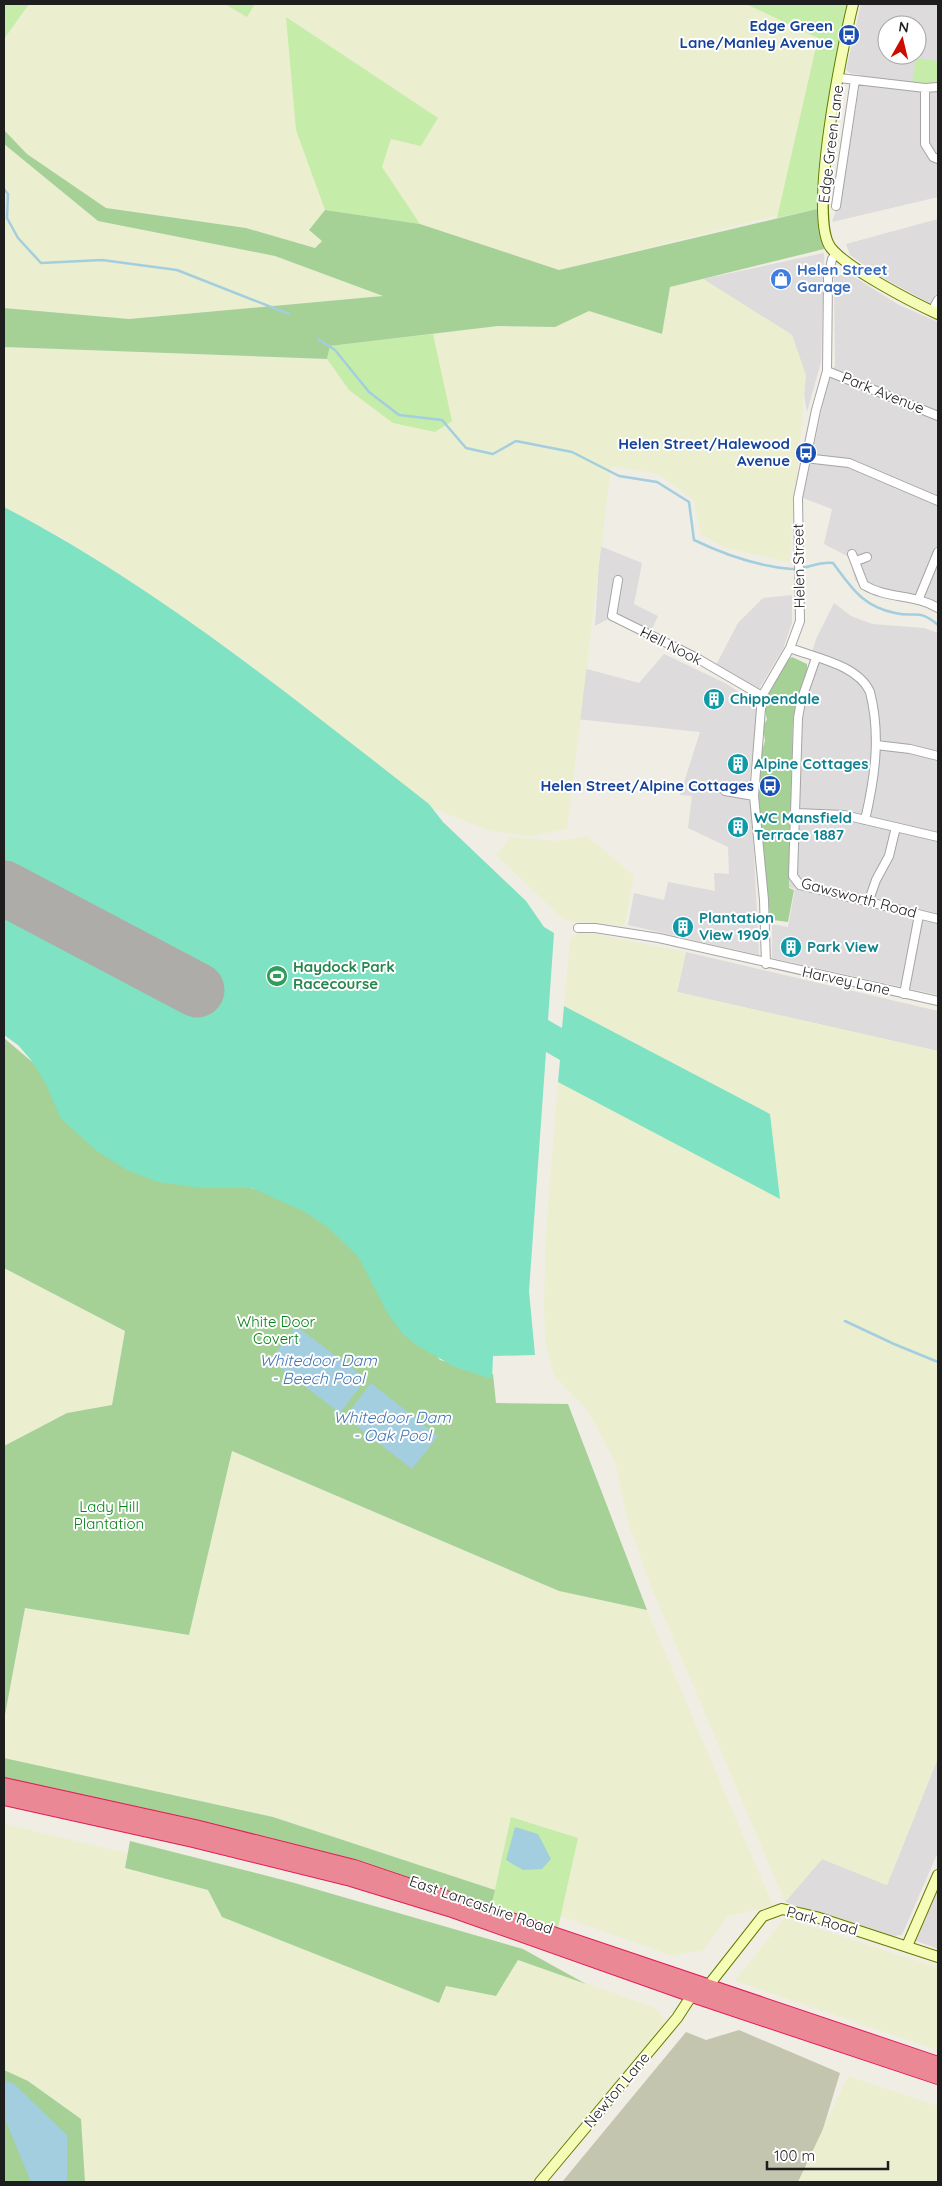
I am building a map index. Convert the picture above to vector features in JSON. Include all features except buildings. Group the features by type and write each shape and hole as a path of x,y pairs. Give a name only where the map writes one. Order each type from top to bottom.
{"highway":[{"name":"East Lancashire Road","path":"4,1785 194,1827 354,1867 938,2064"},
{"name":"East Lancashire Road","path":"4,1798 202,1842 351,1880 449,1909 692,1995 938,2077"}],"street":[{"name":"Edge Green Lane","path":"853,4 839,78 822,199 828,242 837,253 883,285 935,313"},
{"path":"839,78 925,88 938,86"},
{"name":"Edge Green Lane","path":"836,206 855,80"},
{"path":"925,88 925,144 933,157 938,159"},
{"name":"Helen Street","path":"766,964 764,908 754,796 762,696 790,648 800,621 801,568 798,498 827,371 828,278 832,259 837,253"},
{"path":"935,313 938,300"},
{"name":"Park Avenue","path":"827,371 938,416"},
{"path":"806,458 849,463 938,501"},
{"path":"919,598 938,552"},
{"path":"868,558 854,558 864,585 872,590 919,598 938,608"},
{"name":"Hell Nook","path":"618,580 612,616 696,657 762,696"},
{"path":"790,648 853,673 867,684 872,700 876,746 875,772 865,820"},
{"name":"Gawsworth Road","path":"816,658 801,701 798,718 793,876 800,885 869,900 938,919"},
{"path":"876,746 910,749 938,756"},
{"path":"725,791 754,796"},
{"path":"796,813 837,814 938,837"},
{"path":"869,900 876,880 889,856 896,827"},
{"path":"904,994 919,914"},
{"name":"Harvey Lane","path":"578,928 595,928 659,938 766,964 938,1001"},
{"path":"907,1946 938,1875"},
{"name":"Park Road","path":"708,1986 763,1916 782,1909 816,1917 938,1957"},
{"name":"Newton Lane","path":"540,2182 677,2018 692,1995"}],"shaded area":[{"path":"29,4 225,4 247,17 255,4 746,4 818,38 778,215 559,270 420,224 382,168 391,139 437,118 298,133 325,210 309,230 322,241 315,248 246,228 106,208 27,154 4,130 4,39"},
{"path":"861,4 938,4 938,197 832,222 843,190 861,75 850,73 846,70"},
{"path":"4,144 98,221 275,256 384,296 129,319 4,308"},
{"path":"938,219 938,308 878,275 850,255 846,244"},
{"path":"824,253 821,362 807,412 804,394 805,375 792,335 703,279"},
{"path":"848,273 899,305 938,322 938,614 916,602 868,593 861,588 855,580 849,557 824,544 832,509 803,498 828,380 835,365 834,277"},
{"path":"703,279 792,335 806,375 789,562 726,548 701,535 694,500 658,474 611,466 567,829 531,836 491,831 432,808 247,662 121,575 61,537 4,507 4,347 327,359 349,390 452,421 433,334 498,326 555,327 589,311 662,334 670,287"},
{"path":"600,546 642,563 634,604 658,616 650,633 610,618 595,626"},
{"path":"792,595 792,623 783,649 757,692 716,665 738,623 763,598"},
{"path":"834,603 851,616 872,624 924,628 938,633 938,995 772,958 772,924 788,927 795,889 789,887 797,704 816,639"},
{"path":"664,654 725,683 759,705 750,774 759,955 628,925 634,893 664,900 668,882 715,891 714,873 729,874 728,847 688,828 692,796 680,795 700,732 576,719 583,668 639,683"},
{"path":"587,836 634,876 624,926 564,920 496,855 511,837 557,841"},
{"path":"584,932 686,952 677,992 938,1051 938,1758 887,1885 822,1859 785,1902 651,1586 628,1522 615,1462 588,1411 554,1376 545,1341 544,1303 546,1233 558,1082 780,1198 770,1114 564,1006 570,939 578,933"},
{"path":"686,952 938,1011 938,1051 677,992"},
{"path":"4,1268 125,1331 112,1405 67,1413 4,1446"},
{"path":"232,1451 559,1591 647,1610 773,1906 728,1916 703,1950 673,1956 560,1916 578,1838 511,1817 495,1890 273,1817 4,1758 4,1720 25,1608 189,1635"},
{"path":"938,1758 938,1852 902,1935 891,1936 785,1902 822,1859 887,1885"},
{"path":"4,1824 127,1853 125,1868 208,1890 222,1917 438,2003 446,1986 517,1960 654,2007 663,2017 664,2034 545,2182 85,2182 81,2119 28,2081 4,2070"},
{"path":"938,1881 938,1949 911,1939"},
{"path":"785,1918 938,1968 938,2050 735,1981"},
{"path":"739,2030 840,2073 820,2139 798,2182 562,2182 686,2032 706,2040"},
{"path":"848,2076 938,2106 938,2182 798,2182"}],"green space":[{"path":"4,4 29,4 4,39"},
{"path":"225,4 255,4 247,17"},
{"path":"746,4 848,4 835,73 817,209 777,218 818,38"},
{"path":"286,17 438,118 421,146 391,139 382,167 420,224 325,210 296,130"},
{"path":"927,60 938,61 938,81 912,83 915,65 927,65"},
{"path":"4,130 27,154 106,208 246,228 315,248 322,241 309,230 325,210 420,224 559,270 817,209 824,249 670,287 662,334 589,311 555,327 498,326 330,346 327,359 4,347 4,308 129,319 383,296 275,256 98,221 4,144"},
{"path":"433,334 452,421 435,432 393,423 349,390 327,359 330,346"},
{"name":"Haydock Park Racecourse","path":"4,507 61,538 170,608 275,685 429,804 443,822 526,901 544,927 554,933 548,1020 562,1028 564,1006 770,1114 780,1199 558,1082 560,1060 546,1052 529,1291 535,1355 493,1356 492,1379 455,1367 416,1345 402,1333 388,1314 358,1256 326,1226 305,1212 252,1188 202,1188 158,1182 127,1170 97,1151 61,1119 45,1082 31,1060 18,1045 4,1035"},
{"path":"792,657 807,664 807,669 793,719 789,888 794,890 788,922 773,920 770,917 766,876 761,866 764,856 760,845 756,796 760,757 765,741 763,727 767,719 765,702 767,694 774,680"},
{"name":"White Door Covert","path":"4,1038 142,1155 350,1218 415,1329 440,1360 493,1374 496,1403 568,1404 647,1610 559,1591 232,1451 189,1635 25,1608 4,1720 4,1446 67,1413 112,1405 125,1331 4,1268"},
{"path":"4,1758 273,1817 495,1890 491,1907 268,1837 4,1779"},
{"path":"511,1817 578,1838 558,1928 491,1907"},
{"path":"130,1841 291,1882 523,1949 586,1984 518,1960 496,1996 446,1986 439,2003 222,1917 208,1890 125,1868"},
{"path":"4,2070 28,2081 81,2119 85,2182 4,2182"}],"water":[{"name":"Whitedoor Dam - Beech Pool","path":"296,1326 366,1379 340,1413 270,1360"},
{"name":"Whitedoor Dam - Oak Pool","path":"371,1383 438,1436 412,1469 345,1417"},
{"path":"515,1827 538,1834 551,1859 542,1869 523,1870 506,1860"},
{"path":"4,2080 14,2084 67,2135 67,2182 31,2182 4,2116"}],"waterway":[{"path":"4,189 8,194 7,218 18,238 41,263 102,260 177,270 289,314"},
{"path":"318,339 335,350 369,392 399,415 442,420 466,448 493,454 516,441 572,452 619,476 657,482 689,502 694,540 741,559 778,567 796,569 822,563 833,563 859,595 874,606 895,613 921,615 938,625"},
{"path":"845,1321 938,1362"}],"runway":[{"path":"4,888 197,990"}],"place":[{"name":"Edge Green Lane/Manley Avenue","path":"849,35"},
{"name":"Helen Street Garage","path":"781,279"},
{"name":"Helen Street/Halewood Avenue","path":"806,453"},
{"name":"Chippendale","path":"714,699"},
{"name":"Alpine Cottages","path":"738,764"},
{"name":"Helen Street/Alpine Cottages","path":"770,786"},
{"name":"WC Mansfield Terrace 1887","path":"738,827"},
{"name":"Plantation View 1909","path":"683,927"},
{"name":"Park View","path":"791,947"},
{"name":"Haydock Park Racecourse","path":"277,976"}],"park label":[{"name":"Lady Hill Plantation","path":"109,1516"}]}
